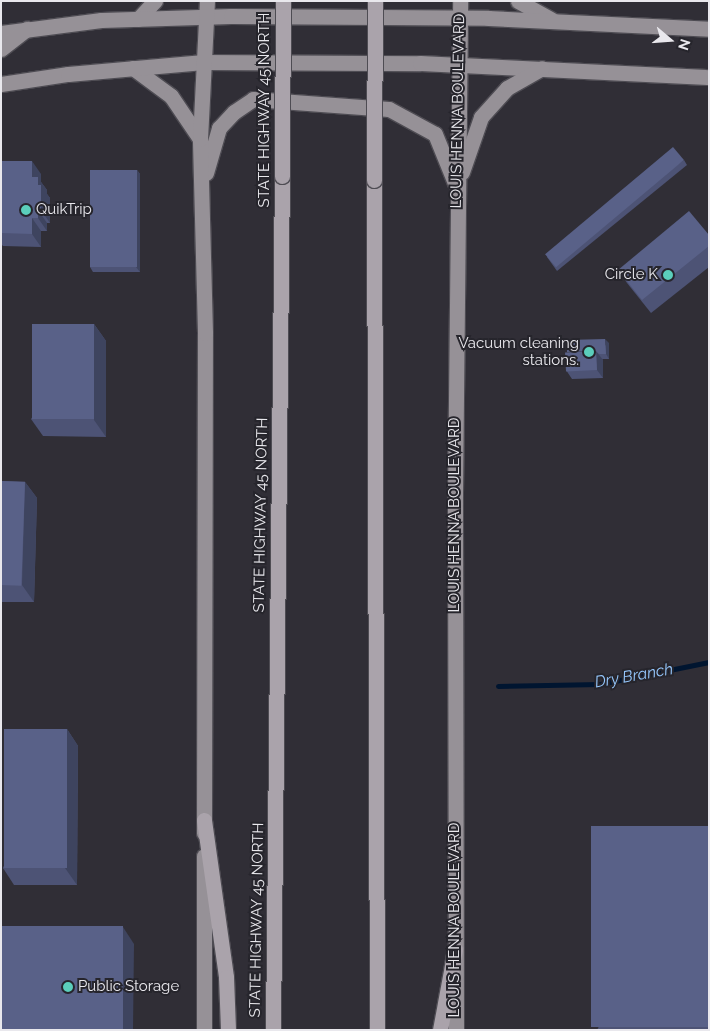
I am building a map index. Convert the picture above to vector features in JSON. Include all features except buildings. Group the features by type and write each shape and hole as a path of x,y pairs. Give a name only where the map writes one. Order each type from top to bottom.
{"highway":[{"name":"STATE HIGHWAY 45 NORTH","path":"273,1030 283,1"},
{"path":"375,1 377,1030"},
{"path":"204,820 226,977 228,1030"},
{"path":"440,1030 455,949"}],"main road":[{"path":"138,19 155,1"},
{"name":"LOUIS HENNA BOULEVARD","path":"456,1030 457,188 460,1"},
{"path":"518,1 554,21"},
{"path":"204,1030 205,333 200,139 207,9"},
{"path":"1,33 138,19 207,9 554,21 709,29"},
{"path":"1,49 27,29"},
{"path":"1,84 133,68 203,62 459,64 709,77"},
{"path":"457,188 481,117 507,88 542,67"},
{"path":"133,68 171,96 200,139"},
{"path":"202,187 219,128 234,112 253,98 390,109 435,134 457,188"}],"waterway":[{"name":"Dry Branch","path":"498,686 600,684 709,662"}],"place":[{"name":"QuikTrip","path":"26,210"},
{"name":"Circle K","path":"668,275"},
{"name":"Vacuum cleaning stations.","path":"589,352"},
{"name":"Public Storage","path":"68,987"}]}
